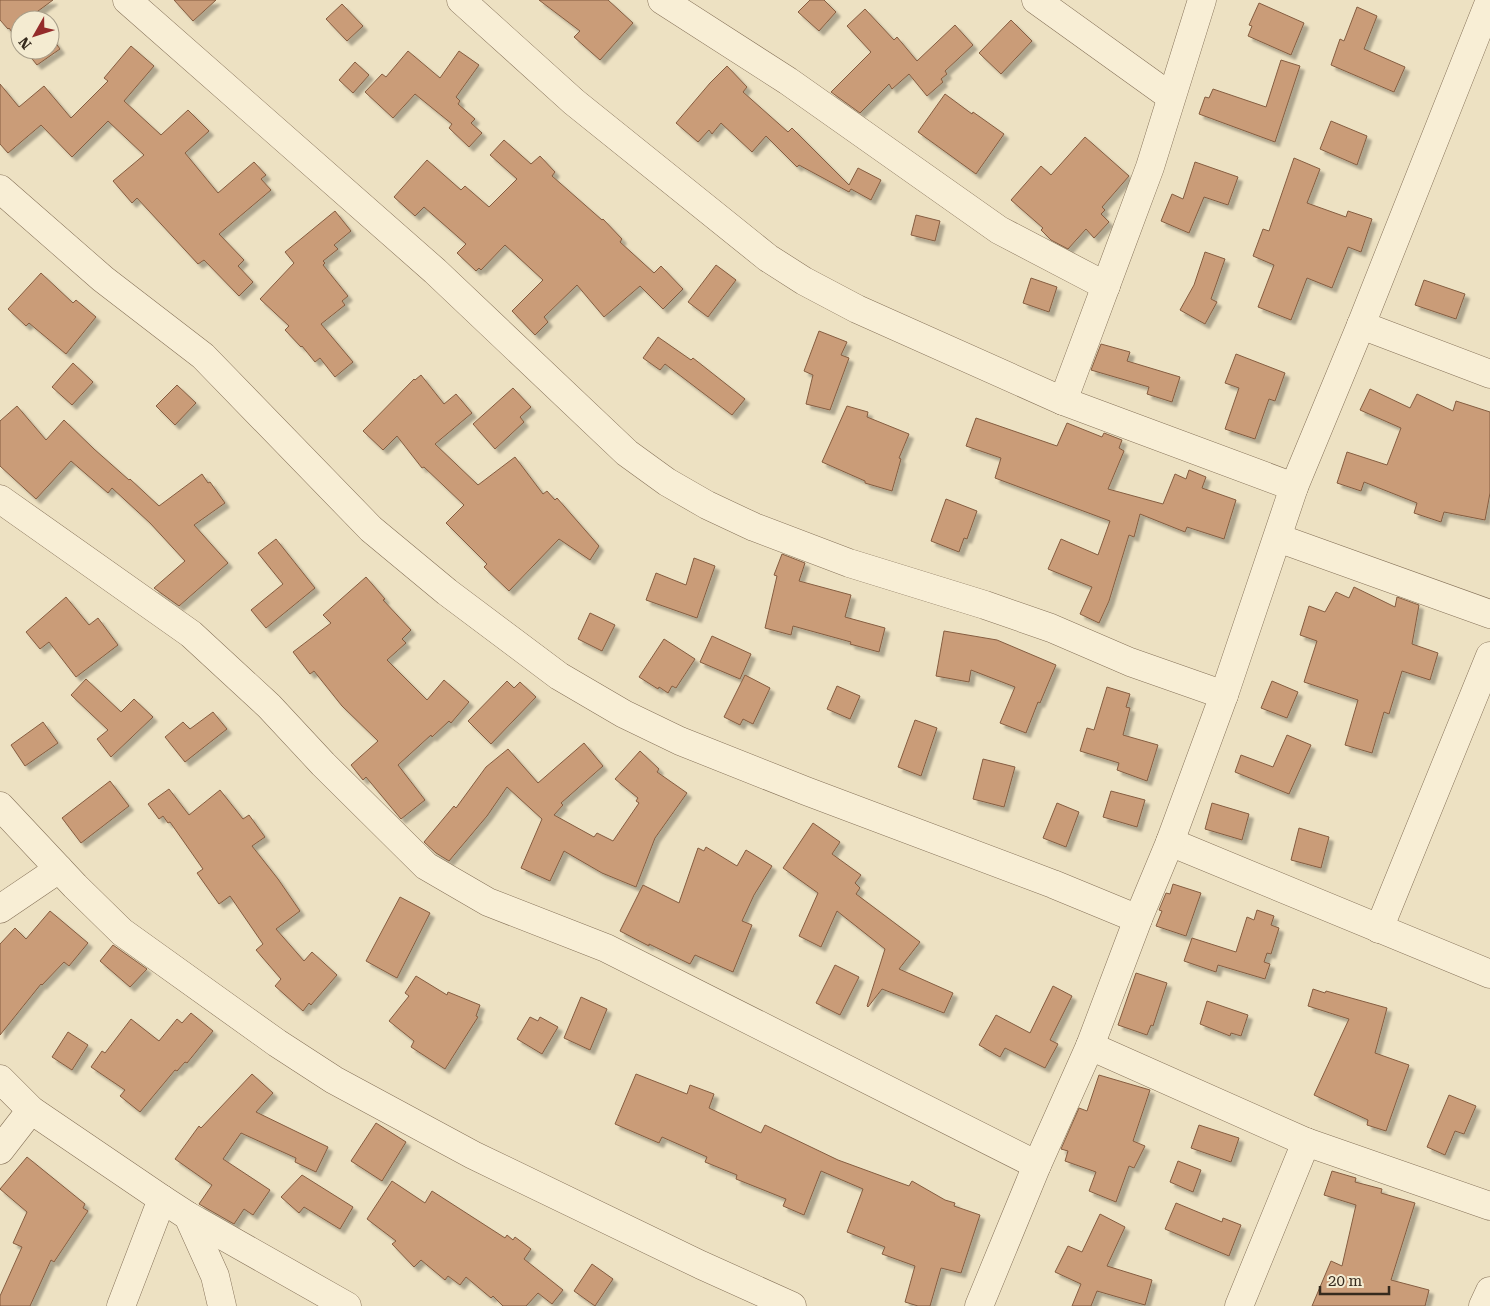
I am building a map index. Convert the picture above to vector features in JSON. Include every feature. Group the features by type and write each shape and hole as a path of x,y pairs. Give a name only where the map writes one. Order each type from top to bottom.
{"street":[{"path":"127,0 435,271 628,453 667,482 707,505 754,527 849,563 986,605 1051,628 1130,662 1224,695"},
{"path":"461,0 574,102 768,258 804,281 857,309 1063,400 1294,487"},
{"path":"662,0 788,82 999,230 1106,286"},
{"path":"1036,0 1171,97"},
{"path":"1063,400 1150,167 1202,0"},
{"path":"979,1306 1037,1165 1090,1046 1138,919 1170,842 1224,695 1294,487 1361,325 1490,0"},
{"path":"0,190 103,279 203,356 371,529 447,592 559,676 624,714 680,741 1053,884 1138,919"},
{"path":"1361,325 1490,374"},
{"path":"0,499 191,634 269,706 323,764 426,866 488,902 606,948 1037,1165"},
{"path":"1278,538 1490,614"},
{"path":"1379,929 1490,656"},
{"path":"0,806 122,932 277,1043 334,1080 473,1155 701,1265 792,1306"},
{"path":"1170,842 1490,974"},
{"path":"0,909 59,869"},
{"path":"1090,1046 1306,1142 1490,1206"},
{"path":"0,1080 31,1110 188,1216 347,1306"},
{"path":"0,1150 31,1110"},
{"path":"1239,1306 1306,1142"},
{"path":"122,1306 162,1199"},
{"path":"188,1216 215,1276 222,1306"},
{"path":"1483,1306 1490,1291"}],"building":[{"path":"0,0 53,0 39,10 10,10 10,29 0,20"},
{"path":"174,0 216,0 193,21"},
{"path":"539,0 608,0 633,23 600,60 574,37 580,31"},
{"path":"810,0 824,0 836,12 819,31 798,12"},
{"path":"1259,3 1304,23 1291,55 1248,36 1252,26 1249,25"},
{"path":"342,4 363,26 347,41 326,19"},
{"path":"1357,7 1377,16 1364,49 1405,67 1394,92 1331,65 1340,39 1344,41"},
{"path":"865,9 894,40 897,37 917,61 955,25 973,45 945,71 947,74 941,79 943,82 927,96 909,74 892,89 889,84 860,113 831,92 871,52 847,26"},
{"path":"1011,20 1032,41 1001,74 979,53"},
{"path":"131,46 154,66 124,101 161,135 188,110 209,131 185,153 218,193 254,162 266,175 261,179 271,190 219,234 244,260 238,266 253,282 239,296 204,260 198,264 137,198 132,203 113,181 144,155 108,121 72,157 41,125 8,153 0,144 0,84 19,107 44,86 71,118 108,81 104,78"},
{"path":"408,51 440,78 459,51 479,65 456,97 460,101 458,104 475,119 471,123 482,133 469,147 449,128 452,124 415,94 393,118 365,92 382,74 386,77"},
{"path":"33,60 44,60 37,65"},
{"path":"1281,60 1300,66 1275,142 1199,114 1205,97 1209,98 1213,89 1266,107"},
{"path":"355,62 369,75 353,93 339,80"},
{"path":"727,66 747,87 743,92 788,132 792,128 849,185 858,168 881,180 871,200 851,189 849,192 799,165 797,167 766,136 752,152 721,123 712,134 709,130 698,142 676,123"},
{"path":"945,94 1004,134 976,174 918,132"},
{"path":"1331,121 1367,136 1357,165 1320,149"},
{"path":"1085,137 1129,176 1102,207 1105,210 1101,214 1109,222 1094,238 1086,229 1068,249 1051,240 1041,230 1043,228 1011,200 1041,166 1051,175"},
{"path":"504,140 531,164 540,156 555,172 552,176 603,219 622,239 620,242 654,273 661,266 683,289 663,309 640,286 604,317 577,285 544,317 548,322 535,335 512,311 543,280 505,245 481,270 479,268 476,271 457,253 466,244 424,207 415,216 394,197 427,160 461,190 465,186 489,207 517,179 490,155"},
{"path":"1294,158 1320,169 1307,203 1346,217 1348,211 1372,219 1361,252 1348,247 1332,288 1307,278 1291,320 1258,307 1274,265 1253,256 1263,229 1269,231"},
{"path":"1195,162 1238,177 1228,205 1204,197 1189,233 1161,221 1172,194 1183,199"},
{"path":"335,211 351,231 334,245 338,249 323,261 325,263 323,265 348,296 342,301 345,305 321,324 353,362 335,377 320,358 315,362 285,330 289,326 260,299 294,263 285,252"},
{"path":"916,215 940,221 935,241 911,235"},
{"path":"1205,252 1225,259 1211,299 1217,302 1205,324 1180,310 1194,285"},
{"path":"716,265 736,280 708,317 688,302"},
{"path":"41,273 73,303 76,300 96,317 66,354 29,323 26,326 8,309"},
{"path":"1031,278 1057,287 1049,312 1023,303"},
{"path":"1424,280 1465,294 1456,319 1415,305"},
{"path":"819,331 847,342 841,355 849,358 830,410 806,404 813,375 804,371"},
{"path":"658,337 691,360 693,358 745,399 732,415 665,364 660,370 643,358"},
{"path":"1101,344 1130,352 1127,361 1180,377 1172,402 1147,394 1149,387 1091,370"},
{"path":"1236,354 1285,373 1275,401 1269,399 1255,439 1225,429 1239,388 1225,383"},
{"path":"73,363 93,382 72,405 52,387"},
{"path":"421,375 444,404 456,394 472,413 435,444 478,485 515,457 543,494 547,491 555,500 557,498 599,546 590,560 559,539 509,591 484,567 487,564 446,523 464,505 424,467 422,468 397,436 383,450 363,431 414,379"},
{"path":"177,385 196,403 175,425 156,406"},
{"path":"513,388 531,407 520,417 524,422 495,449 473,424"},
{"path":"1370,389 1410,408 1417,394 1453,411 1456,401 1490,412 1490,493 1485,520 1444,512 1441,522 1414,513 1417,503 1364,482 1361,491 1337,483 1347,452 1387,465 1401,428 1360,410"},
{"path":"17,406 46,440 64,420 159,506 202,474 225,503 194,525 228,563 179,606 154,588 185,561 150,523 112,488 108,493 71,461 36,499 0,466 0,421"},
{"path":"847,406 868,412 867,417 909,434 899,458 901,459 892,491 865,483 865,481 822,462"},
{"path":"976,418 1057,446 1067,423 1102,437 1104,433 1122,440 1119,448 1124,451 1108,489 1163,504 1175,474 1186,479 1189,470 1206,477 1202,488 1236,500 1224,539 1187,527 1185,532 1140,514 1134,537 1129,535 1109,601 1099,623 1080,614 1092,587 1048,569 1061,539 1098,555 1110,521 995,478 1001,458 966,446"},
{"path":"946,499 977,511 967,539 964,538 959,552 931,541"},
{"path":"276,539 315,588 266,628 251,610 283,584 258,553"},
{"path":"782,554 805,563 799,581 851,595 845,617 885,628 879,652 793,626 791,635 765,628 777,576 774,575"},
{"path":"694,558 715,566 697,618 646,600 656,573 686,585"},
{"path":"366,577 385,599 383,600 411,630 402,639 406,643 387,660 427,700 444,680 469,702 451,723 449,721 432,737 431,735 398,765 425,800 401,819 366,777 363,780 351,765 378,741 342,706 314,671 310,674 293,652 331,623 323,615"},
{"path":"1354,587 1395,607 1397,597 1419,605 1412,644 1438,653 1430,680 1402,671 1389,714 1384,712 1372,753 1345,745 1358,700 1304,682 1317,641 1300,635 1309,606 1325,612 1336,592 1349,598"},
{"path":"66,597 89,625 98,618 118,645 76,677 49,642 40,649 26,632"},
{"path":"590,613 615,625 602,651 578,639"},
{"path":"944,631 997,640 1056,665 1040,703 1038,702 1026,733 1000,723 1015,687 971,670 969,682 936,676"},
{"path":"712,636 751,654 740,679 700,662"},
{"path":"664,639 695,659 676,688 672,686 668,693 639,677"},
{"path":"745,675 770,688 753,724 743,719 740,725 724,717"},
{"path":"86,679 121,712 134,699 153,717 111,757 97,739 108,730 71,695"},
{"path":"507,681 514,688 520,682 536,697 491,744 468,721"},
{"path":"1272,681 1298,692 1287,718 1261,708"},
{"path":"837,686 860,696 850,719 827,709"},
{"path":"1107,687 1130,694 1126,707 1130,708 1123,735 1158,745 1147,781 1117,770 1119,763 1080,751 1087,728 1094,730"},
{"path":"213,712 227,729 185,762 165,737 183,722 190,729"},
{"path":"915,720 937,728 921,776 898,767"},
{"path":"43,722 58,743 25,766 11,745"},
{"path":"1287,735 1311,745 1289,794 1235,772 1241,755 1273,767"},
{"path":"584,743 603,766 561,803 563,805 554,815 594,837 597,833 613,841 639,803 636,801 638,798 615,779 640,751 659,769 657,772 687,793 655,838 636,887 602,873 564,851 550,881 521,868 542,819 507,787 487,816 449,861 424,842 454,806 456,808 486,767 508,749 538,783"},
{"path":"983,759 1015,767 1004,807 973,799"},
{"path":"110,781 129,806 81,843 62,818"},
{"path":"169,789 189,815 220,790 243,819 249,815 265,837 252,846 300,911 276,929 304,961 312,952 337,975 311,1005 309,1003 303,1011 275,986 281,979 256,950 263,944 230,896 219,904 197,873 203,869 170,822 168,823 163,816 159,819 148,804"},
{"path":"1111,791 1145,800 1137,827 1103,817"},
{"path":"1057,803 1079,812 1066,847 1043,838"},
{"path":"1212,803 1249,814 1242,840 1205,829"},
{"path":"813,823 840,842 832,854 861,875 855,883 860,888 856,894 920,942 899,969 953,993 944,1013 882,989 868,1007 885,949 837,911 821,947 799,936 818,893 783,868"},
{"path":"1299,828 1329,837 1321,868 1291,860"},
{"path":"706,847 737,866 746,850 772,866 754,895 742,921 752,925 733,972 695,955 690,964 620,931 643,885 679,903 698,848 704,851"},
{"path":"1173,884 1201,893 1186,936 1156,926 1162,911 1159,910 1166,893 1170,894"},
{"path":"400,897 430,913 397,978 366,961"},
{"path":"1257,910 1274,916 1271,925 1279,928 1271,954 1267,953 1264,962 1270,964 1265,979 1218,965 1216,972 1184,961 1192,938 1236,952 1247,917 1254,920"},
{"path":"50,911 88,943 69,966 64,962 41,984 0,1035 0,944 15,928 26,939"},
{"path":"113,945 147,969 130,987 100,961"},
{"path":"835,965 859,977 840,1015 816,1003"},
{"path":"1136,973 1167,983 1153,1026 1151,1025 1147,1035 1118,1025"},
{"path":"416,976 447,995 448,992 480,1005 476,1016 478,1017 445,1069 411,1047 414,1041 389,1021 409,996 405,993"},
{"path":"1053,986 1072,996 1050,1040 1058,1044 1045,1068 1005,1048 1000,1057 979,1045 996,1015 1030,1033"},
{"path":"1313,989 1387,1008 1375,1053 1409,1065 1386,1131 1367,1125 1368,1120 1314,1095 1349,1019 1308,1006"},
{"path":"581,997 607,1009 590,1050 564,1038"},
{"path":"1207,1001 1248,1015 1241,1036 1231,1033 1230,1036 1200,1024"},
{"path":"191,1013 213,1031 187,1063 185,1062 177,1071 175,1070 140,1112 120,1096 125,1090 91,1067 102,1051 105,1053 131,1019 159,1041 177,1019 182,1023"},
{"path":"530,1017 538,1021 540,1017 558,1027 542,1054 517,1039"},
{"path":"68,1032 88,1045 72,1070 52,1057"},
{"path":"252,1074 273,1093 256,1112 328,1147 316,1172 295,1162 296,1158 241,1133 223,1159 270,1190 253,1215 244,1209 234,1224 199,1204 212,1185 175,1159 199,1126 201,1128"},
{"path":"636,1074 687,1094 690,1085 714,1094 709,1108 761,1133 765,1125 838,1160 909,1186 912,1181 945,1200 955,1203 954,1206 980,1215 961,1273 941,1268 930,1306 918,1306 905,1302 915,1266 882,1254 885,1247 847,1232 863,1189 821,1171 804,1215 783,1206 786,1199 736,1179 737,1175 705,1162 707,1157 662,1137 659,1143 615,1124"},
{"path":"1099,1075 1150,1090 1133,1141 1145,1146 1134,1168 1129,1166 1116,1202 1089,1191 1096,1172 1065,1161 1068,1151 1061,1149 1079,1108 1087,1111"},
{"path":"1449,1095 1476,1106 1464,1134 1455,1131 1445,1155 1427,1147"},
{"path":"376,1123 406,1142 382,1181 351,1161"},
{"path":"1199,1125 1239,1138 1231,1162 1191,1148"},
{"path":"27,1157 85,1204 83,1208 88,1211 54,1262 51,1260 30,1306 0,1306 0,1296 22,1247 13,1243 27,1212 0,1189"},
{"path":"1178,1161 1201,1170 1193,1192 1170,1182"},
{"path":"1332,1171 1356,1178 1355,1182 1382,1189 1381,1193 1415,1203 1391,1280 1429,1290 1425,1306 1312,1306 1331,1261 1342,1266 1356,1205 1324,1195"},
{"path":"302,1175 353,1207 340,1229 304,1207 299,1213 281,1197"},
{"path":"392,1181 425,1203 432,1191 505,1238 507,1235 513,1240 515,1237 531,1249 524,1259 563,1290 552,1304 538,1293 526,1306 503,1306 493,1296 491,1298 466,1277 460,1285 448,1276 445,1280 421,1260 414,1267 392,1244 396,1241 367,1219"},
{"path":"1176,1203 1222,1222 1223,1218 1241,1225 1229,1256 1165,1229"},
{"path":"1100,1214 1125,1227 1107,1266 1152,1280 1145,1305 1097,1291 1091,1306 1072,1306 1081,1284 1055,1272 1068,1246 1082,1252"},
{"path":"592,1264 613,1279 595,1306 574,1291"}]}
